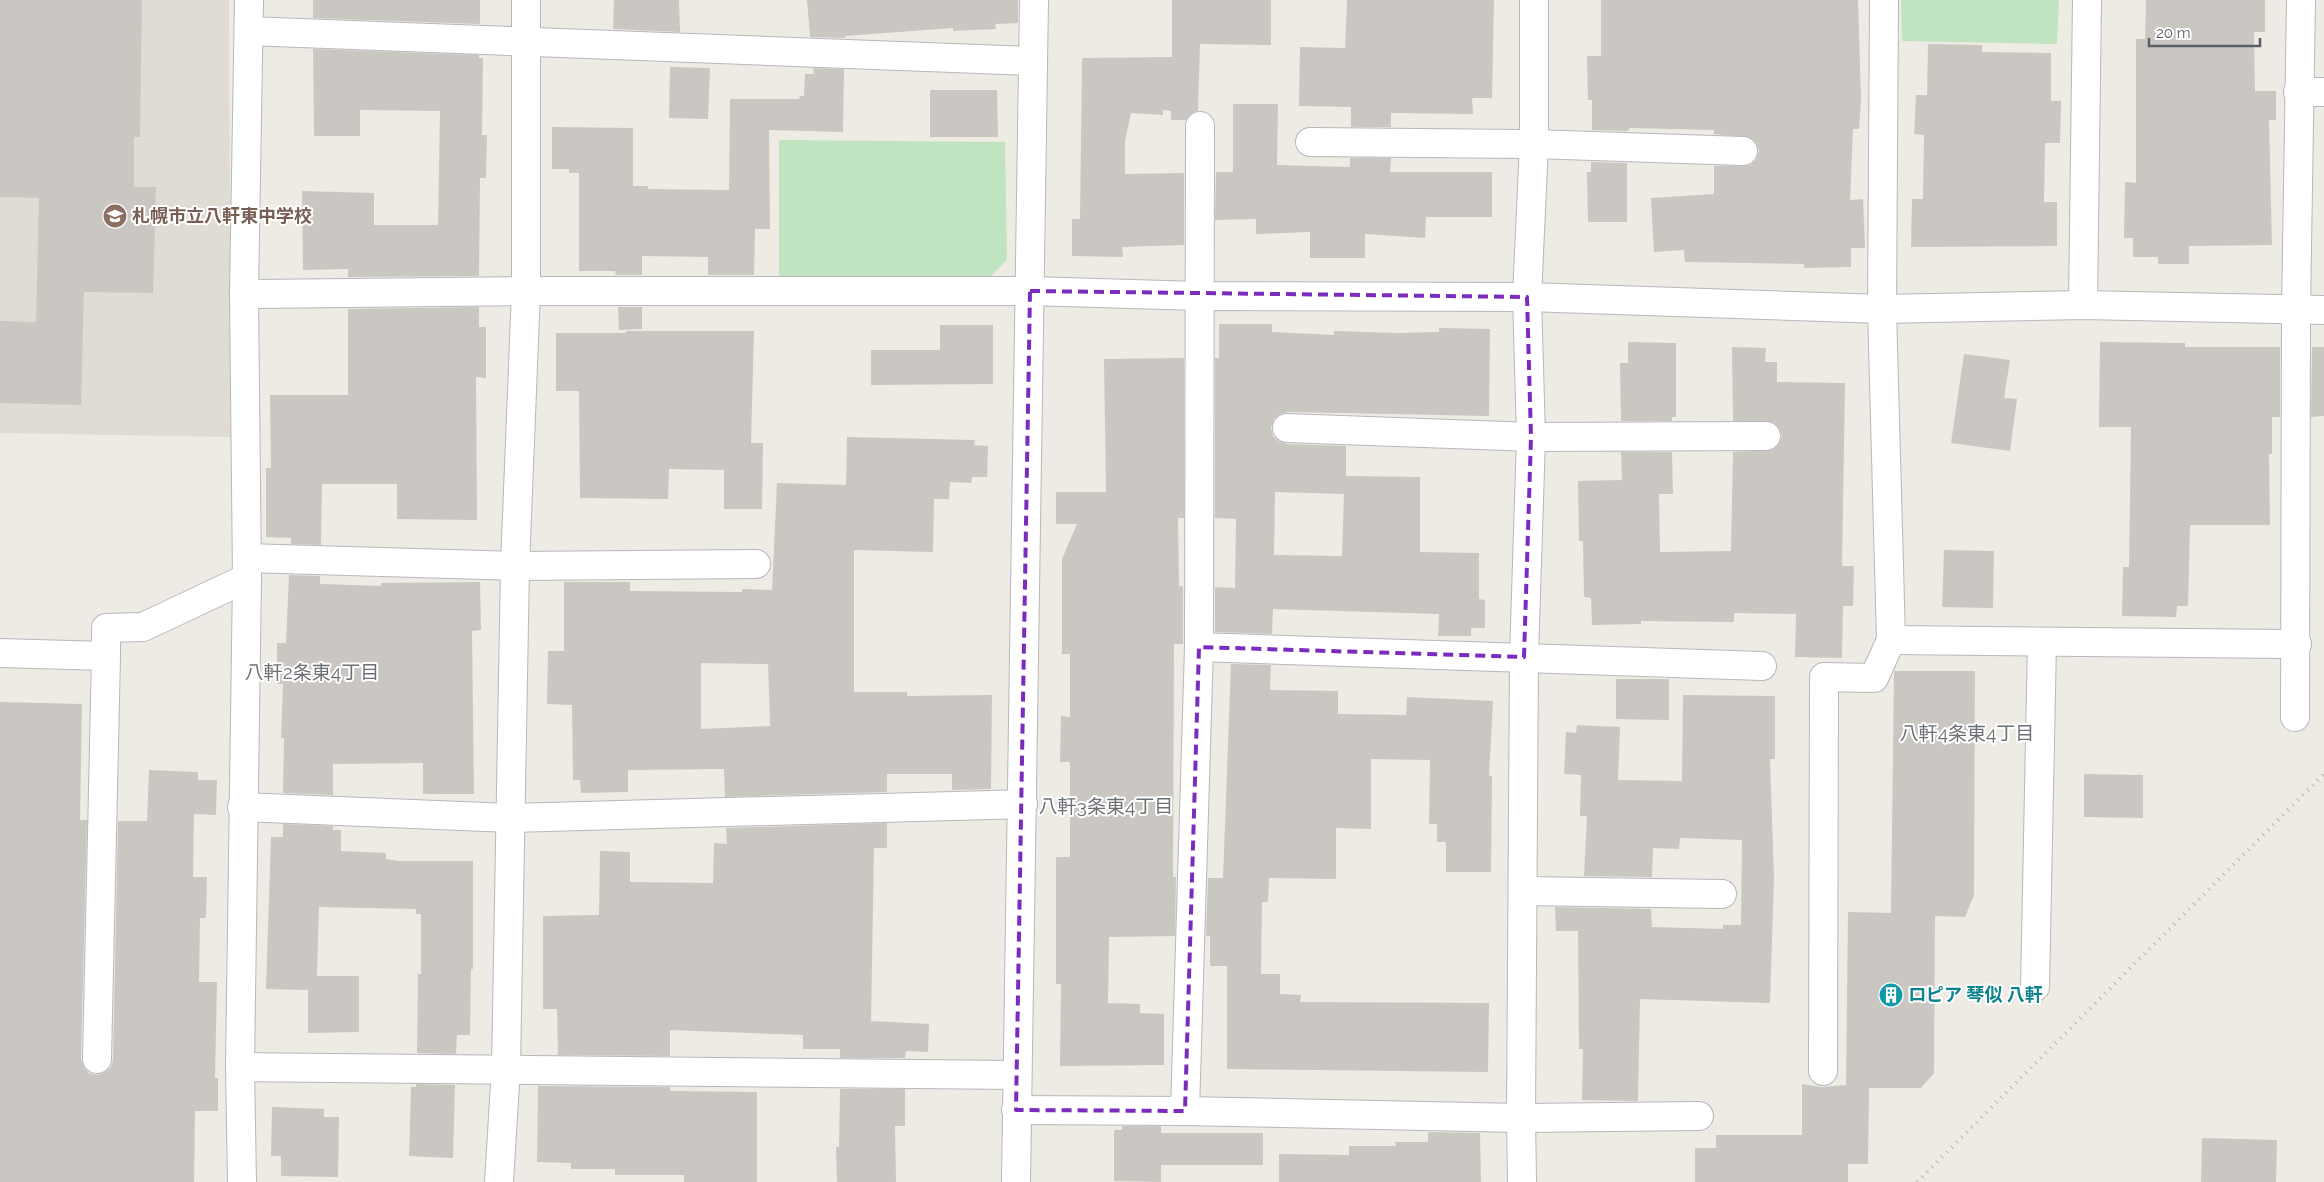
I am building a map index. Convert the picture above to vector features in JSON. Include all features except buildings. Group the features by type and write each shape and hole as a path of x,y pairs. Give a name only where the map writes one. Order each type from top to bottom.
{"street":[{"path":"242,1182 240,1067 242,808 247,568 244,294 249,0"},
{"path":"499,1182 506,1068 515,566 526,291 526,0"},
{"path":"1016,1182 1016,1075 1023,804 1034,0"},
{"path":"1522,1182 1520,1118 1524,658 1531,437 1527,297 1534,144 1534,0"},
{"path":"1823,1071 1824,677 1874,678 1891,640 1882,309 1884,0"},
{"path":"2083,305 2087,0"},
{"path":"2295,717 2297,644 2296,311 2311,92 2301,0"},
{"path":"249,31 525,40 1032,61"},
{"path":"1186,1111 1198,647 1200,126"},
{"path":"1310,142 1534,144 1743,151"},
{"path":"244,294 526,291 1030,291 1199,296 1527,297 1882,309 2083,305 2296,311 2324,310"},
{"path":"1287,428 1531,437 1766,436"},
{"path":"98,1059 106,628 143,626 247,568 756,564"},
{"path":"1891,640 2297,644"},
{"path":"2035,986 2042,642"},
{"path":"1198,647 1762,666"},
{"path":"0,653 106,656"},
{"path":"242,808 511,818 1023,804"},
{"path":"1523,890 1722,894"},
{"path":"240,1067 506,1068 1016,1075"},
{"path":"1016,1110 1186,1111 1520,1118 1699,1116"}],"highlighted area":[{"path":"1030,291 1527,297 1531,437 1524,657 1199,647 1185,1111 1016,1110"}],"shaded area":[{"name":"札幌市立八軒東中学校","path":"0,0 229,0 231,437 0,433"}],"green space":[{"path":"1901,0 2059,0 2057,44 1902,41"},
{"path":"779,140 1005,142 1007,260 989,278 779,277"}],"railway":[{"path":"1917,1182 2324,774"}],"place":[{"name":"札幌市立八軒東中学校","path":"115,216"},
{"name":"ロピア 琴似 八軒","path":"1891,995"}],"district":[{"name":"八軒2条東4丁目","path":"312,672"},
{"name":"八軒4条東4丁目","path":"1967,733"},
{"name":"八軒3条東4丁目","path":"1106,806"}]}
